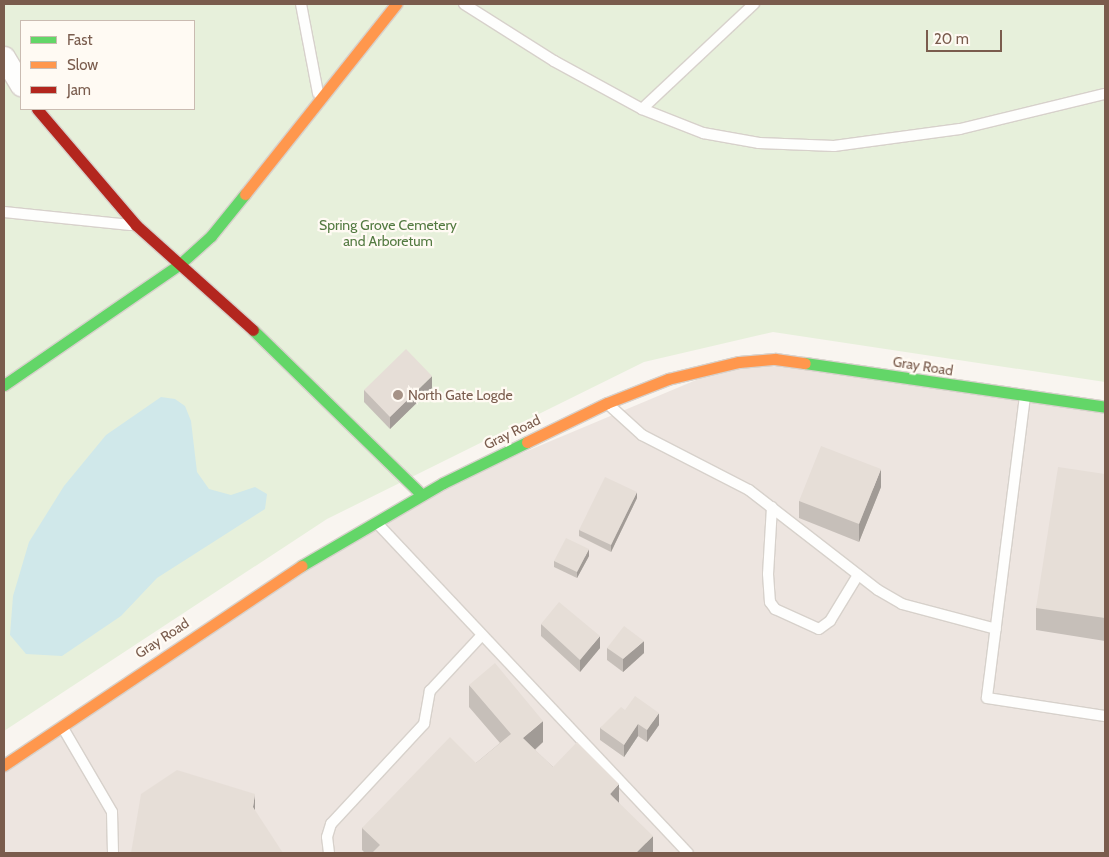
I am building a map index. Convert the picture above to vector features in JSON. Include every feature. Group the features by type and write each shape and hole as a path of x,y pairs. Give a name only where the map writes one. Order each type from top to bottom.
{"street":[{"path":"4,384 180,264 211,236 319,96 396,4"},
{"path":"4,58 20,83"},
{"path":"38,110 136,225 233,310 422,495"},
{"name":"Gray Road","path":"4,765 259,592 375,521 422,495 607,403 668,379 739,362 775,359 1105,407"}],"lane":[{"path":"301,4 319,96"},
{"path":"464,4 554,61 642,109 702,133 759,143 834,146 960,129 1105,94"},
{"path":"642,109 754,4"},
{"path":"4,212 136,225"},
{"path":"1026,396 987,698 1105,716"},
{"path":"607,403 642,435 749,490 858,575 902,604 996,629"},
{"path":"772,507 768,574 770,602 775,609 818,629 830,621 858,575"},
{"path":"375,521 688,853"},
{"path":"329,853 327,837 331,824 424,724 430,691 482,635"},
{"path":"61,725 112,812 113,853"}],"shaded area":[{"path":"739,362 1105,407 1105,853 4,853 4,765 422,495"}],"green space":[{"name":"Spring Grove Cemetery and Arboretum","path":"4,4 1105,4 1105,382 773,332 644,362 327,519 4,731"}],"water":[{"path":"161,397 175,399 185,406 191,421 197,472 209,489 231,495 255,487 267,494 265,509 157,578 121,616 62,656 26,654 10,635 13,596 29,542 64,486 106,435"}],"building":[{"name":"North Gate Logde","path":"406,349 432,376 390,417 364,390"},
{"path":"821,446 881,469 859,524 799,501"},
{"path":"1058,467 1105,474 1105,618 1036,608"},
{"path":"605,477 637,492 611,545 579,530"},
{"path":"566,538 589,549 577,572 554,561"},
{"path":"559,602 600,636 580,660 541,624"},
{"path":"624,626 644,641 623,659 607,648"},
{"path":"495,663 543,721 523,738 553,767 577,742 619,784 610,794 653,836 636,853 372,853 380,845 362,828 450,737 476,763 511,734 469,685"},
{"path":"635,696 659,713 647,730 638,724 624,745 600,728 621,707 625,710"},
{"path":"177,770 255,794 253,807 283,853 131,853 141,794"}],"traffic: fast":[{"path":"4,385 180,264 211,236 245,194"},
{"path":"253,330 422,495"},
{"path":"805,363 1105,407"},
{"path":"301,566 443,483 527,442"}],"traffic: slow":[{"path":"245,194 396,4"},
{"path":"527,442 607,403 668,379 739,362 775,359 805,363"},
{"path":"4,765 301,566"}],"traffic: jam":[{"path":"38,110 136,225 253,330"}],"place":[{"name":"North Gate Logde","path":"398,395"}]}
